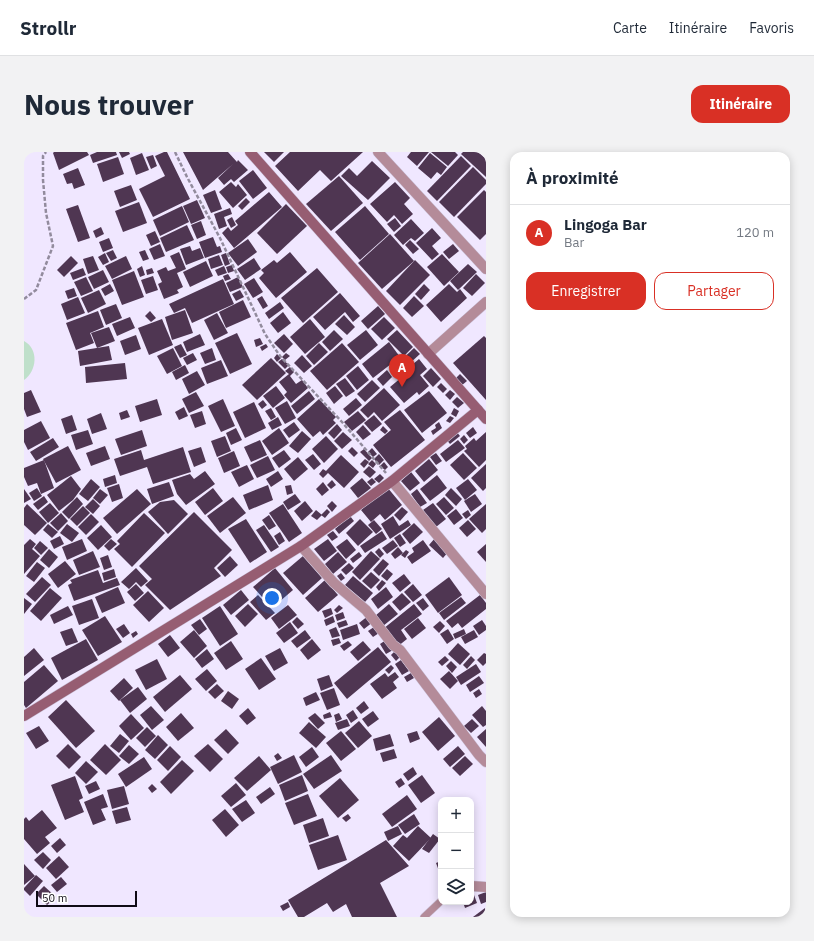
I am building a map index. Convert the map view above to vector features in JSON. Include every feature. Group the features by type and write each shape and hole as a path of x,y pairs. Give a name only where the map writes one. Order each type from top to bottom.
{"street":[{"path":"250,152 486,419"},
{"path":"378,152 486,269"},
{"path":"428,354 486,302"},
{"path":"24,716 302,546 392,481 478,410"},
{"path":"392,481 486,594"},
{"path":"302,546 334,583 366,610 392,645 400,650 479,755 486,762"},
{"path":"474,886 486,887"}],"lane":[{"path":"424,917 438,904"}],"path":[{"path":"24,299 36,290 53,246 46,214 43,180 43,156 46,152"},
{"path":"175,152 220,238 265,334 280,356 342,422 392,481"}],"green space":[{"path":"24,341 29,345 34,354 34,366 32,371 24,380"}],"building":[{"path":"87,152 89,155 59,170 53,153"},
{"path":"97,152 116,152 117,155 93,163 90,155"},
{"path":"119,152 129,152 130,154 122,158"},
{"path":"167,152 190,199 153,217 139,189 165,176 155,156"},
{"path":"183,152 228,152 237,162 238,160 248,170 234,182 231,179 224,185 218,178 233,164 203,190"},
{"path":"264,152 284,152 274,162"},
{"path":"290,152 363,152 331,181 320,170 298,191 275,166"},
{"path":"411,152 429,152 417,166 407,157"},
{"path":"431,152 455,152 458,155 448,166"},
{"path":"463,152 478,152 486,159 486,177 461,154"},
{"path":"142,153 149,170 136,175 130,158"},
{"path":"430,153 447,167 441,175 437,172 431,179 418,168"},
{"path":"153,155 157,166 151,169 146,157"},
{"path":"461,156 471,166 437,201 427,191"},
{"path":"118,157 124,174 103,182 97,164"},
{"path":"372,161 390,178 368,200 341,176 349,168 357,176"},
{"path":"473,167 486,180 486,184 454,217 439,202"},
{"path":"78,168 85,185 74,189 72,183 67,184 63,174"},
{"path":"253,170 267,188 253,199 239,181"},
{"path":"339,176 363,203 331,231 306,204"},
{"path":"231,182 236,187 238,184 247,195 233,208 219,192"},
{"path":"395,182 410,198 404,204 413,214 402,224 394,215 387,222 370,204"},
{"path":"131,185 137,200 120,207 114,191"},
{"path":"215,190 222,209 211,213 203,195"},
{"path":"484,190 486,192 486,234 480,240 457,217"},
{"path":"269,192 282,207 234,248 222,233 228,227 231,231 238,225 235,221"},
{"path":"246,198 250,202 242,210 238,206"},
{"path":"197,200 205,218 191,224 183,206"},
{"path":"139,202 147,223 123,232 115,211"},
{"path":"286,204 307,226 277,254 257,233"},
{"path":"78,205 90,238 78,242 66,209"},
{"path":"182,206 189,222 160,236 153,220"},
{"path":"365,206 389,234 360,260 335,232"},
{"path":"230,208 232,214 224,217 227,226 219,229 214,214"},
{"path":"232,217 236,225 231,228 227,220"},
{"path":"395,218 401,226 394,232 387,224"},
{"path":"411,219 424,233 415,241 411,238 403,245 394,235"},
{"path":"201,221 206,235 197,239 191,225"},
{"path":"187,225 194,240 166,252 160,238"},
{"path":"101,227 104,234 96,238 93,231"},
{"path":"432,228 441,238 432,246 439,254 432,260 416,243"},
{"path":"155,231 160,242 151,246 146,235"},
{"path":"390,234 414,261 382,289 358,263"},
{"path":"213,237 217,247 220,246 222,252 205,258 199,242"},
{"path":"109,238 113,248 103,252 99,242"},
{"path":"248,239 257,252 238,266 228,253"},
{"path":"410,240 419,249 413,254 405,245"},
{"path":"160,244 165,256 154,260 149,249"},
{"path":"453,244 459,251 449,259 443,252"},
{"path":"190,246 192,251 200,248 204,258 186,265 180,249"},
{"path":"113,250 117,258 111,261 106,253"},
{"path":"145,250 149,259 143,261 139,252"},
{"path":"179,252 186,269 177,273 183,287 177,290 179,293 164,299 158,284 162,282 157,271 166,267 168,271 176,268 170,256"},
{"path":"290,252 307,272 276,298 259,278 264,273 261,270 274,260 277,263"},
{"path":"105,253 109,262 103,265 98,257"},
{"path":"226,253 230,264 225,266 221,255"},
{"path":"442,254 459,272 444,286 427,267"},
{"path":"219,255 223,265 211,269 208,259"},
{"path":"71,256 78,263 64,277 57,270"},
{"path":"93,256 99,270 88,274 83,259"},
{"path":"126,256 132,269 112,279 105,266"},
{"path":"254,258 261,269 245,280 237,269"},
{"path":"415,260 430,275 400,305 386,291"},
{"path":"206,261 213,276 190,287 183,272"},
{"path":"468,264 477,272 458,290 450,281"},
{"path":"232,265 234,271 228,273 226,267"},
{"path":"142,266 145,275 140,277 137,269"},
{"path":"224,266 227,273 218,276 215,270"},
{"path":"83,268 86,275 73,280 70,273"},
{"path":"152,268 154,273 147,275 146,270"},
{"path":"317,268 338,292 303,323 281,298"},
{"path":"103,270 109,282 94,289 88,277"},
{"path":"134,271 144,297 122,305 112,280"},
{"path":"228,274 231,279 225,281 223,276"},
{"path":"476,274 485,283 472,296 463,288"},
{"path":"153,276 158,290 146,294 141,280"},
{"path":"86,277 93,291 81,296 74,282"},
{"path":"238,277 243,287 230,292 226,283"},
{"path":"254,278 263,292 253,298 244,284"},
{"path":"223,279 234,304 192,323 185,308 174,313 169,304"},
{"path":"110,284 114,291 105,296 101,289"},
{"path":"424,284 430,290 421,300 415,294"},
{"path":"449,284 457,292 460,289 467,298 441,322 426,305"},
{"path":"74,288 77,296 68,299 65,291"},
{"path":"99,290 106,304 88,313 81,298"},
{"path":"240,290 244,297 236,301 232,294"},
{"path":"340,293 360,316 353,322 345,312 325,330 313,317"},
{"path":"262,296 268,306 263,309 257,299"},
{"path":"414,296 424,306 412,317 403,308"},
{"path":"78,297 85,313 67,320 61,304"},
{"path":"243,300 251,317 226,328 219,312"},
{"path":"280,302 284,308 269,319 265,313"},
{"path":"116,304 122,318 106,325 100,310"},
{"path":"378,306 385,314 368,329 361,321"},
{"path":"185,310 193,333 172,340 165,317"},
{"path":"98,311 104,327 90,333 94,343 76,350 66,323"},
{"path":"150,311 156,318 151,322 145,316"},
{"path":"283,312 291,323 278,333 270,323"},
{"path":"217,313 228,333 214,340 204,320"},
{"path":"344,315 355,327 347,335 335,324"},
{"path":"130,317 135,328 117,336 112,324"},
{"path":"384,317 395,328 382,340 371,329"},
{"path":"162,319 173,345 149,355 138,328"},
{"path":"310,319 325,337 305,354 290,337"},
{"path":"109,327 115,341 97,348 91,333"},
{"path":"334,330 343,339 330,351 322,342"},
{"path":"366,330 378,345 360,360 347,345"},
{"path":"397,330 413,347 404,356 387,339"},
{"path":"237,333 252,364 230,374 215,343"},
{"path":"200,334 205,345 187,352 183,342"},
{"path":"284,334 293,344 284,353 274,343"},
{"path":"136,335 141,349 125,355 120,341"},
{"path":"484,336 486,338 486,400 453,363"},
{"path":"260,338 263,344 256,347 254,340"},
{"path":"389,342 400,357 373,378 362,364"},
{"path":"319,343 328,352 314,365 306,356"},
{"path":"342,343 359,362 327,390 310,371"},
{"path":"181,344 187,355 180,358 174,347"},
{"path":"266,344 268,347 262,351 260,347"},
{"path":"109,346 112,360 80,366 78,351"},
{"path":"173,348 182,366 167,374 157,356"},
{"path":"212,348 216,360 205,364 200,353"},
{"path":"414,348 420,354 398,374 393,368"},
{"path":"193,353 197,360 187,365 183,358"},
{"path":"286,353 290,356 285,360 282,357"},
{"path":"277,354 281,358 277,362 274,358"},
{"path":"302,355 312,366 304,373 294,363"},
{"path":"271,358 286,373 257,400 242,385"},
{"path":"282,359 289,365 285,369 278,362"},
{"path":"419,359 427,369 420,375 429,386 419,395 417,392 404,403 390,387 408,372 406,370"},
{"path":"221,360 228,376 207,384 201,368"},
{"path":"125,363 127,379 86,383 85,367"},
{"path":"185,365 189,373 176,380 172,372"},
{"path":"358,366 369,380 357,390 346,376"},
{"path":"290,367 294,372 290,376 296,384 302,380 308,388 291,403 284,395 287,392 279,382 289,374 285,371"},
{"path":"431,368 441,379 433,387 423,376"},
{"path":"387,370 392,377 383,386 377,379"},
{"path":"197,371 205,385 189,394 182,379"},
{"path":"460,374 467,381 461,386 455,379"},
{"path":"345,378 355,391 346,397 336,384"},
{"path":"372,380 380,388 365,402 357,394"},
{"path":"441,383 447,389 443,393 437,387"},
{"path":"276,386 285,398 273,408 263,396"},
{"path":"335,386 343,396 334,404 326,393"},
{"path":"384,388 400,405 382,421 374,412 368,418 360,410"},
{"path":"31,390 41,412 27,417 24,409 24,393"},
{"path":"450,390 455,394 450,400 445,395"},
{"path":"309,391 315,399 297,414 291,406"},
{"path":"429,391 447,413 422,433 404,410"},
{"path":"196,392 204,406 189,413 182,399"},
{"path":"457,397 464,403 458,408 452,402"},
{"path":"356,398 362,405 349,416 343,409"},
{"path":"157,399 162,415 140,422 135,406"},
{"path":"223,399 235,426 221,432 208,406"},
{"path":"319,399 336,417 333,420 336,423 323,435 320,431 313,437 297,419"},
{"path":"263,400 267,405 262,409 258,404"},
{"path":"287,401 296,418 285,424 275,408"},
{"path":"254,402 266,428 245,438 233,412"},
{"path":"184,407 188,416 179,420 175,412"},
{"path":"271,408 276,417 271,420 265,411"},
{"path":"454,408 459,411 456,417 451,414"},
{"path":"127,410 130,417 121,420 119,413"},
{"path":"400,410 425,440 391,467 373,445 391,430 384,422"},
{"path":"202,411 206,424 195,428 190,415"},
{"path":"358,411 366,420 352,431 344,422"},
{"path":"101,413 107,429 92,434 87,419"},
{"path":"72,415 77,430 66,434 61,419"},
{"path":"374,415 382,424 372,432 364,423"},
{"path":"450,416 454,418 450,423 446,421"},
{"path":"278,417 282,425 272,430 268,423"},
{"path":"41,421 50,438 28,450 24,442 24,430"},
{"path":"294,422 300,430 289,438 283,430"},
{"path":"439,422 442,428 433,435 431,431 436,428 435,425"},
{"path":"337,424 342,430 334,439 328,433"},
{"path":"363,425 371,434 363,440 356,432"},
{"path":"383,426 388,431 385,434 380,430"},
{"path":"473,427 477,433 470,438 466,433"},
{"path":"236,428 242,440 231,445 226,433"},
{"path":"279,428 289,443 272,455 262,441"},
{"path":"88,430 93,444 76,450 71,435"},
{"path":"142,430 147,446 121,455 115,439"},
{"path":"302,431 311,439 298,453 289,446"},
{"path":"456,431 460,436 450,444 446,439"},
{"path":"343,432 352,440 342,449 334,441"},
{"path":"486,432 486,460 479,467 464,451 467,449 465,446 474,438 476,441"},
{"path":"464,435 468,440 464,444 460,439"},
{"path":"225,436 231,451 217,457 211,441"},
{"path":"326,436 338,449 324,463 312,449"},
{"path":"53,438 59,447 36,461 30,452"},
{"path":"260,440 267,455 251,462 244,447"},
{"path":"458,440 465,448 446,462 440,454"},
{"path":"68,446 81,470 56,483 43,459"},
{"path":"105,446 110,459 91,466 86,453"},
{"path":"183,447 191,472 153,484 147,467 120,476 114,459 141,450 144,460"},
{"path":"201,447 206,462 194,467 188,451"},
{"path":"352,447 358,453 354,457 348,451"},
{"path":"372,448 377,454 373,457 368,452"},
{"path":"364,449 372,458 369,461 360,452"},
{"path":"284,450 291,459 279,468 272,458"},
{"path":"234,451 240,466 224,473 218,458"},
{"path":"436,453 442,461 436,465 430,457"},
{"path":"463,453 477,468 464,480 450,465"},
{"path":"313,454 321,464 314,470 305,460"},
{"path":"379,454 384,460 379,465 374,459"},
{"path":"341,455 359,472 344,488 328,473 323,478 319,474 323,469 326,471"},
{"path":"268,456 275,470 257,478 250,465"},
{"path":"298,457 308,469 294,481 284,469"},
{"path":"365,459 369,462 364,468 360,464"},
{"path":"429,459 438,470 424,482 415,471"},
{"path":"44,460 54,488 41,494 37,483 28,486 24,477 24,468"},
{"path":"372,460 376,464 373,468 368,464"},
{"path":"384,462 388,467 385,470 380,466"},
{"path":"486,464 486,488 483,491 471,478"},
{"path":"247,465 254,479 239,487 231,472"},
{"path":"369,466 376,472 370,478 363,472"},
{"path":"205,471 215,484 186,505 177,494 172,480 190,474 194,479"},
{"path":"278,471 283,479 271,487 266,479"},
{"path":"411,472 420,483 410,491 401,481"},
{"path":"380,474 384,478 379,483 374,479"},
{"path":"115,475 117,483 105,487 103,479"},
{"path":"437,475 447,488 430,501 420,489"},
{"path":"71,476 81,489 73,500 59,511 47,495"},
{"path":"362,478 371,488 358,498 350,488"},
{"path":"372,478 376,482 371,486 367,482"},
{"path":"91,479 100,487 88,501 79,494"},
{"path":"468,479 477,490 465,500 456,488"},
{"path":"332,480 336,485 331,489 327,485"},
{"path":"169,482 174,496 152,504 147,489"},
{"path":"323,482 329,490 322,496 316,489"},
{"path":"119,484 123,498 112,502 107,488"},
{"path":"268,485 273,500 249,510 243,495"},
{"path":"291,485 293,493 287,495 285,486"},
{"path":"387,487 402,505 385,520 380,514 371,522 361,510"},
{"path":"37,488 42,496 34,501 29,493"},
{"path":"213,488 223,501 205,515 195,502"},
{"path":"451,488 462,499 456,506 445,495"},
{"path":"24,489 31,499 24,503"},
{"path":"100,489 108,495 100,504 93,498"},
{"path":"137,489 151,504 117,534 103,518"},
{"path":"417,489 427,503 420,507 411,494"},
{"path":"295,494 301,502 288,510 283,502"},
{"path":"475,494 482,504 471,512 464,501"},
{"path":"44,496 48,502 38,510 33,504"},
{"path":"77,497 83,504 69,519 62,512"},
{"path":"233,497 246,513 220,533 207,516"},
{"path":"444,497 454,508 446,515 436,504"},
{"path":"93,499 100,506 93,514 85,507"},
{"path":"174,500 188,514 168,534 148,512 160,502"},
{"path":"305,501 313,511 302,521 294,511"},
{"path":"332,501 337,506 332,512 327,506"},
{"path":"50,503 59,513 48,523 39,512"},
{"path":"433,503 446,519 436,527 423,510"},
{"path":"27,504 47,523 35,535 24,525 24,508"},
{"path":"283,504 302,533 289,542 269,513"},
{"path":"486,504 486,529 482,533 469,519"},
{"path":"83,506 90,513 77,526 70,519"},
{"path":"402,507 408,512 400,521 394,515"},
{"path":"327,509 330,512 325,518 321,515"},
{"path":"456,509 463,518 454,525 447,516"},
{"path":"316,510 322,515 317,520 311,516"},
{"path":"468,510 471,515 466,519 462,514"},
{"path":"194,512 232,550 214,568 221,576 170,610 145,585 152,579 139,566"},
{"path":"61,513 68,521 58,531 50,523"},
{"path":"144,513 165,533 132,567 114,549 120,544 117,541"},
{"path":"91,514 99,522 86,535 78,527"},
{"path":"269,515 276,526 269,530 262,520"},
{"path":"350,516 354,521 339,534 335,529"},
{"path":"393,516 399,526 408,520 411,525 390,539 381,524"},
{"path":"246,519 267,552 250,563 228,529"},
{"path":"360,519 373,532 358,546 346,533"},
{"path":"374,520 382,529 376,534 368,525"},
{"path":"468,520 476,529 467,537 459,528"},
{"path":"414,523 423,532 410,544 402,534"},
{"path":"48,524 58,532 52,538 43,530"},
{"path":"67,524 79,533 72,542 60,533"},
{"path":"101,525 112,537 98,550 87,538"},
{"path":"264,525 279,547 271,552 256,530"},
{"path":"333,531 338,537 332,541 327,535"},
{"path":"382,531 387,539 365,553 360,546"},
{"path":"280,532 285,541 279,545 274,536"},
{"path":"400,534 406,543 400,547 394,538"},
{"path":"60,536 64,544 54,549 50,541"},
{"path":"435,538 449,551 443,558 429,545"},
{"path":"30,539 36,544 32,549 40,556 24,574 24,545"},
{"path":"82,539 87,551 67,560 62,547"},
{"path":"111,539 117,544 109,551 104,546"},
{"path":"328,539 337,551 324,561 314,549"},
{"path":"347,539 356,550 346,559 336,547"},
{"path":"393,540 398,546 387,554 382,548"},
{"path":"423,540 431,551 412,564 407,557 414,552 412,548"},
{"path":"40,541 48,548 41,555 34,548"},
{"path":"486,544 486,562 477,552"},
{"path":"398,547 403,553 395,559 391,554"},
{"path":"379,548 384,554 380,558 375,552"},
{"path":"49,549 58,557 49,568 40,560"},
{"path":"406,550 409,552 405,558 401,555"},
{"path":"93,551 100,567 79,575 73,560"},
{"path":"371,551 380,559 360,580 352,572"},
{"path":"338,552 347,562 333,574 325,564"},
{"path":"359,552 362,556 353,563 350,559"},
{"path":"108,555 112,567 104,570 100,558"},
{"path":"230,556 238,565 225,577 217,568"},
{"path":"303,556 322,578 303,595 283,573"},
{"path":"383,559 389,564 379,576 373,570"},
{"path":"65,561 76,574 58,588 48,574"},
{"path":"37,562 45,568 34,582 26,576"},
{"path":"349,563 354,568 346,575 341,570"},
{"path":"136,568 148,581 141,587 136,582 129,589 121,582"},
{"path":"275,568 293,590 272,608 253,587"},
{"path":"114,569 116,577 104,581 102,573"},
{"path":"387,569 393,574 387,581 381,576"},
{"path":"98,570 103,583 117,578 120,585 74,601 68,585 72,583 70,580"},
{"path":"371,572 380,580 371,589 362,581"},
{"path":"341,573 345,578 341,581 337,576"},
{"path":"404,574 411,583 400,592 392,583"},
{"path":"353,576 373,593 365,602 345,585"},
{"path":"42,577 51,585 35,602 26,594"},
{"path":"449,577 462,595 438,613 425,595"},
{"path":"325,580 338,595 318,612 305,598"},
{"path":"382,580 386,583 379,591 376,587"},
{"path":"136,584 144,593 135,601 127,592"},
{"path":"413,584 422,595 413,602 404,592"},
{"path":"118,587 125,603 102,613 95,597"},
{"path":"386,587 393,597 378,609 371,599"},
{"path":"50,588 62,598 41,621 30,611"},
{"path":"241,590 249,600 231,615 223,605"},
{"path":"148,591 164,608 149,622 133,605"},
{"path":"402,593 411,602 400,611 392,602"},
{"path":"258,595 275,613 266,620 250,602"},
{"path":"480,595 486,603 486,609 462,628 458,623 452,628 446,621"},
{"path":"461,597 466,603 444,620 439,613"},
{"path":"24,598 32,604 24,614"},
{"path":"423,598 429,606 423,611 416,603"},
{"path":"92,599 99,618 79,625 72,606"},
{"path":"248,604 258,614 245,627 235,616"},
{"path":"389,604 398,614 383,626 375,616"},
{"path":"414,604 422,614 401,630 407,639 397,647 383,629"},
{"path":"288,605 297,615 279,629 271,618"},
{"path":"339,605 343,608 337,613 334,610"},
{"path":"68,606 73,615 54,624 50,615"},
{"path":"220,606 238,634 220,646 202,618"},
{"path":"331,608 333,614 325,618 322,611"},
{"path":"343,612 345,618 337,621 335,615"},
{"path":"105,616 122,642 98,656 82,630"},
{"path":"333,616 335,622 326,626 324,620"},
{"path":"368,616 373,622 364,629 359,623"},
{"path":"297,617 304,624 298,629 292,622"},
{"path":"418,618 426,628 412,639 404,629"},
{"path":"200,619 207,629 199,635 191,625"},
{"path":"346,620 348,625 339,628 337,623"},
{"path":"482,620 486,626 486,630 479,635 473,626"},
{"path":"440,621 445,626 439,633 433,627"},
{"path":"290,622 298,633 284,643 276,633"},
{"path":"124,624 130,633 123,638 116,629"},
{"path":"357,624 360,634 343,640 340,630"},
{"path":"336,627 340,636 332,638 329,630"},
{"path":"374,627 379,633 373,637 368,631"},
{"path":"72,628 78,642 66,646 60,632"},
{"path":"448,629 454,639 447,644 440,634"},
{"path":"464,629 466,634 455,639 453,634"},
{"path":"194,630 207,646 194,658 180,642"},
{"path":"305,630 311,638 297,648 291,641"},
{"path":"474,630 478,637 465,644 461,637"},
{"path":"136,631 138,634 133,638 131,634"},
{"path":"170,635 180,648 168,657 158,644"},
{"path":"339,638 341,643 333,646 331,640"},
{"path":"86,639 98,660 62,680 51,658"},
{"path":"312,639 321,650 308,660 300,650"},
{"path":"386,640 393,650 386,654 380,644"},
{"path":"231,641 243,659 226,670 214,653"},
{"path":"348,641 352,645 344,651 340,646"},
{"path":"363,641 371,650 358,661 350,652"},
{"path":"458,643 470,654 460,665 448,654"},
{"path":"378,647 391,662 347,699 334,683"},
{"path":"34,648 44,660 24,676 24,657"},
{"path":"280,648 288,663 274,671 265,656"},
{"path":"207,649 214,659 202,668 195,659"},
{"path":"397,649 402,655 396,661 391,655"},
{"path":"484,653 486,654 486,663 483,666 477,660"},
{"path":"445,656 449,660 442,666 438,662"},
{"path":"471,656 475,660 467,669 463,665"},
{"path":"261,658 276,679 259,690 245,669"},
{"path":"157,659 167,679 146,690 135,670"},
{"path":"401,660 409,671 402,675 395,664"},
{"path":"451,661 457,667 452,673 446,666"},
{"path":"476,664 481,672 461,685 456,677"},
{"path":"44,665 58,681 26,708 24,705 24,682"},
{"path":"391,665 394,668 389,674 385,670"},
{"path":"207,669 217,681 206,691 195,679"},
{"path":"449,671 458,681 450,689 440,679"},
{"path":"395,672 399,677 393,682 397,688 382,699 370,684 385,673 388,677"},
{"path":"411,673 414,678 407,682 404,677"},
{"path":"180,675 192,689 165,712 153,697"},
{"path":"329,675 333,686 321,691 317,679"},
{"path":"479,676 484,683 470,692 466,685"},
{"path":"124,678 133,688 119,701 110,691"},
{"path":"217,684 224,691 215,699 208,692"},
{"path":"138,687 147,699 130,713 120,700"},
{"path":"334,688 340,705 327,710 320,693"},
{"path":"479,689 482,694 476,698 473,693"},
{"path":"228,691 239,699 232,709 221,701"},
{"path":"316,692 320,700 306,706 303,698"},
{"path":"66,700 95,731 76,748 48,717"},
{"path":"364,701 369,708 361,714 356,708"},
{"path":"151,706 164,720 152,730 140,715"},
{"path":"482,706 486,711 486,725 483,727 472,715"},
{"path":"248,708 256,718 247,725 239,716"},
{"path":"353,710 358,718 351,723 346,715"},
{"path":"373,711 379,719 368,727 362,719"},
{"path":"330,712 332,717 324,719 323,715"},
{"path":"181,713 194,728 178,741 166,727"},
{"path":"315,713 325,723 318,729 308,718"},
{"path":"339,713 342,719 336,722 334,715"},
{"path":"131,714 144,728 131,740 119,726"},
{"path":"439,717 455,736 438,751 422,732"},
{"path":"347,719 350,726 338,730 335,723"},
{"path":"472,719 479,726 471,733 464,726"},
{"path":"359,721 372,736 358,748 345,733"},
{"path":"309,722 326,737 316,748 299,733"},
{"path":"39,726 49,741 36,749 26,733"},
{"path":"147,727 156,736 145,747 136,738"},
{"path":"226,729 239,743 228,754 214,740"},
{"path":"486,729 486,747 477,737"},
{"path":"341,731 356,749 341,761 326,743"},
{"path":"417,731 420,739 410,743 407,734"},
{"path":"120,734 129,741 119,753 110,746"},
{"path":"390,734 394,746 376,751 373,739"},
{"path":"158,735 168,745 155,759 145,750"},
{"path":"68,744 81,757 69,769 56,756"},
{"path":"105,744 121,760 106,775 90,760"},
{"path":"208,744 223,759 210,772 194,756"},
{"path":"129,745 139,754 129,764 119,756"},
{"path":"170,746 181,757 168,771 157,760"},
{"path":"458,746 465,754 450,767 443,759"},
{"path":"312,747 319,757 306,767 299,757"},
{"path":"394,749 397,758 383,762 380,753"},
{"path":"278,753 282,758 277,761 274,756"},
{"path":"294,755 302,772 278,784 270,767"},
{"path":"331,755 342,771 314,789 303,774"},
{"path":"259,756 271,770 247,791 234,778"},
{"path":"465,756 473,764 460,776 452,768"},
{"path":"144,757 152,769 126,787 118,774"},
{"path":"182,760 194,771 171,794 160,782"},
{"path":"86,761 98,772 86,784 75,773"},
{"path":"413,767 417,774 408,781 403,774"},
{"path":"302,775 308,791 285,801 279,785"},
{"path":"422,775 435,793 421,803 408,785"},
{"path":"75,776 83,798 79,800 84,812 65,820 51,785"},
{"path":"340,778 359,800 338,818 319,796"},
{"path":"401,778 405,784 399,788 395,782"},
{"path":"96,781 100,789 89,794 85,786"},
{"path":"236,783 246,795 231,807 221,796"},
{"path":"152,784 157,789 152,793 148,788"},
{"path":"124,786 129,804 112,809 107,790"},
{"path":"270,787 275,794 261,804 256,797"},
{"path":"103,794 108,807 101,809 106,820 93,825 84,802"},
{"path":"308,794 317,816 294,825 285,803"},
{"path":"407,795 417,809 392,827 382,814"},
{"path":"246,800 255,813 242,822 232,809"},
{"path":"127,807 131,820 116,824 112,811"},
{"path":"225,809 239,825 226,837 212,820"},
{"path":"42,810 57,828 45,837 50,843 37,854 24,839 24,819 26,817 29,821"},
{"path":"348,814 351,818 346,822 342,818"},
{"path":"414,814 420,824 405,834 398,825"},
{"path":"323,818 329,836 309,843 303,825"},
{"path":"398,826 402,834 388,841 384,832"},
{"path":"418,826 431,838 409,861 393,846 403,835 407,838"},
{"path":"433,834 438,838 438,842 429,853 422,849"},
{"path":"338,835 347,860 318,870 309,845"},
{"path":"60,838 66,845 57,853 51,846"},
{"path":"386,840 409,866 380,883 397,917 352,917 346,904 333,912 327,903 304,917 298,917 288,900"},
{"path":"43,852 51,860 43,869 34,860"},
{"path":"59,856 69,867 56,879 46,868"},
{"path":"24,864 35,876 24,885"},
{"path":"36,875 43,881 30,896 24,888"},
{"path":"61,877 67,884 57,892 51,885"},
{"path":"44,886 56,897 47,905 36,894"},
{"path":"486,892 486,902 481,904 478,895"},
{"path":"474,895 477,903 474,904"},
{"path":"288,902 290,907 283,911 280,906"},
{"path":"464,905 472,905 465,908"},
{"path":"485,908 486,917 473,917"}],"place":[{"name":"Lingoga Bar","path":"402,387"}]}
